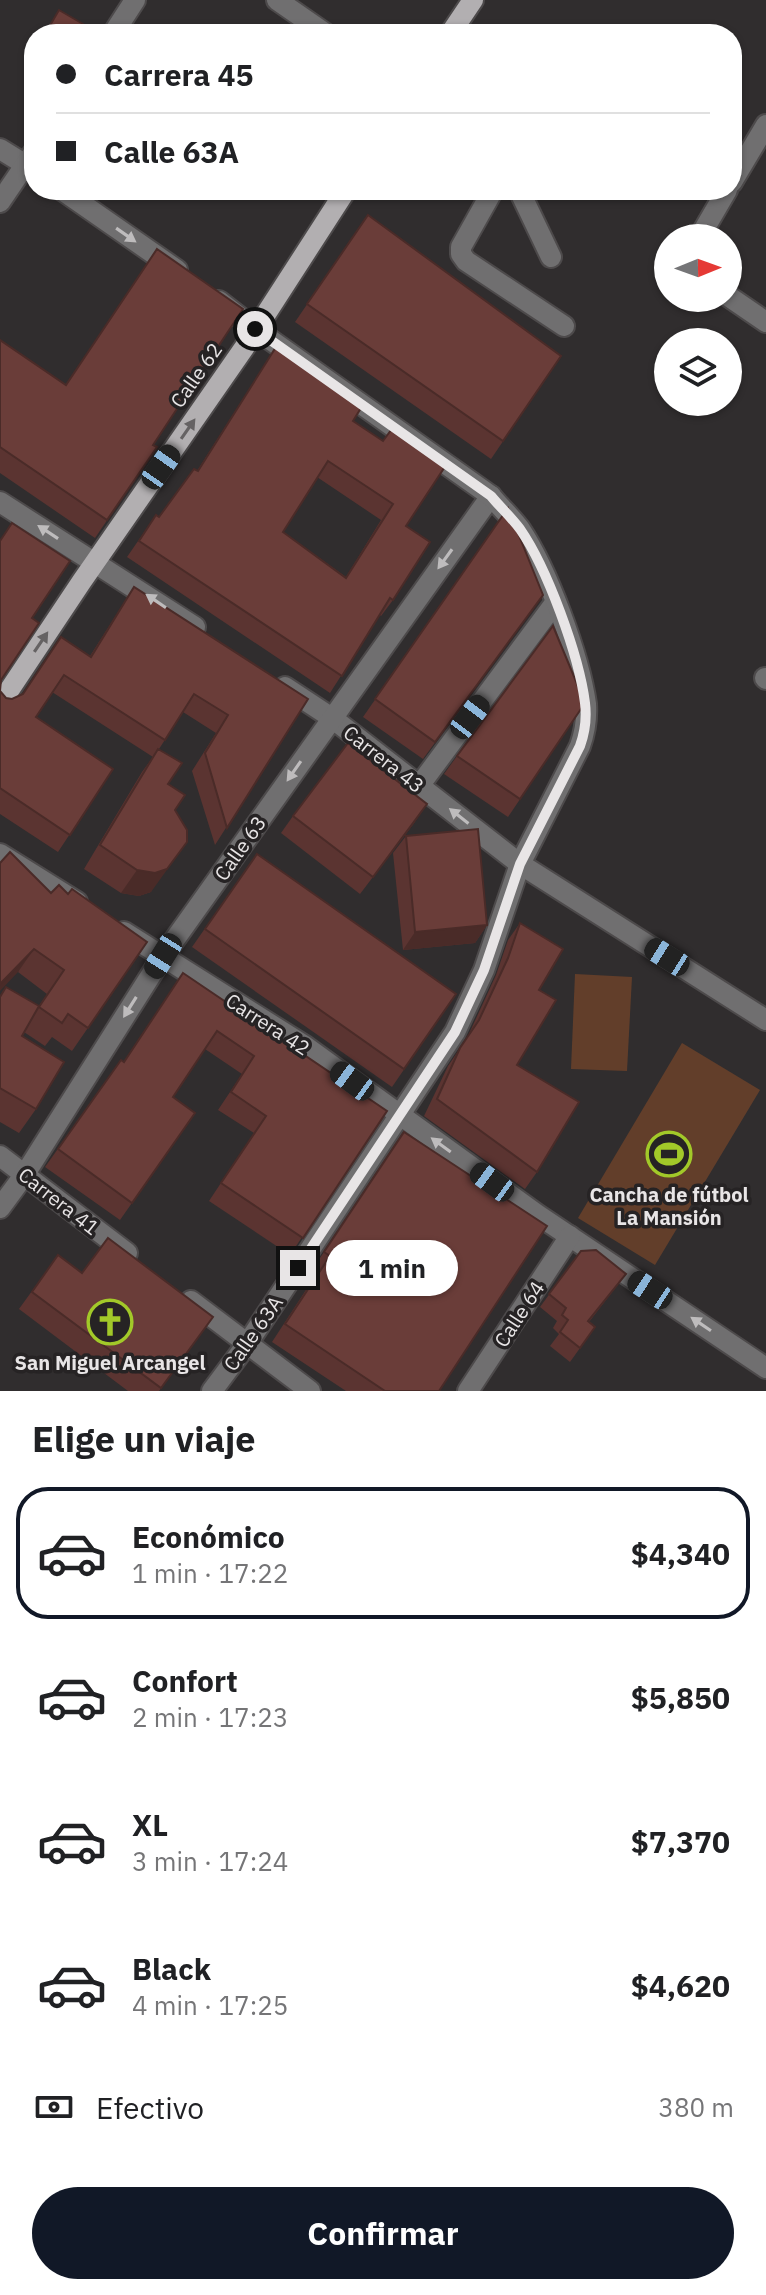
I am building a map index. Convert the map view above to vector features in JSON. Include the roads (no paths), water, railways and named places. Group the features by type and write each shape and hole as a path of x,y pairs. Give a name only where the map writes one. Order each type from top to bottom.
{"main road":[{"path":"457,24 473,0"},
{"name":"Calle 62","path":"0,704 339,200"}],"street":[{"path":"119,24 135,0"},
{"path":"277,0 312,24"},
{"path":"742,165 766,125"},
{"path":"0,149 24,159"},
{"path":"0,202 24,171"},
{"path":"76,200 491,496 519,528 536,556 555,603 419,786"},
{"path":"487,200 461,247 461,254 466,261 564,326"},
{"path":"524,200 551,257"},
{"path":"707,224 721,200"},
{"path":"742,306 766,322"},
{"name":"Calle 63","path":"0,1208 25,1174 163,956 491,496"},
{"path":"0,502 217,641"},
{"name":"Calle 63A","path":"212,1391 247,1344 455,1032 470,1002 520,864 580,746 586,728 586,705 581,684 555,603"},
{"name":"Carrera 43","path":"268,676 332,718 520,864 766,1020"},
{"path":"0,854 88,909"},
{"name":"Carrera 42","path":"113,925 305,1046 570,1236 766,1368"},
{"name":"Carrera 41","path":"0,1156 142,1264"},
{"name":"Calle 64","path":"468,1391 570,1236"},
{"path":"177,1291 310,1391"}],"place":[{"name":"Cancha de fútbol La Mansión","path":"669,1154"},
{"name":"San Miguel Arcangel","path":"110,1322"}]}
